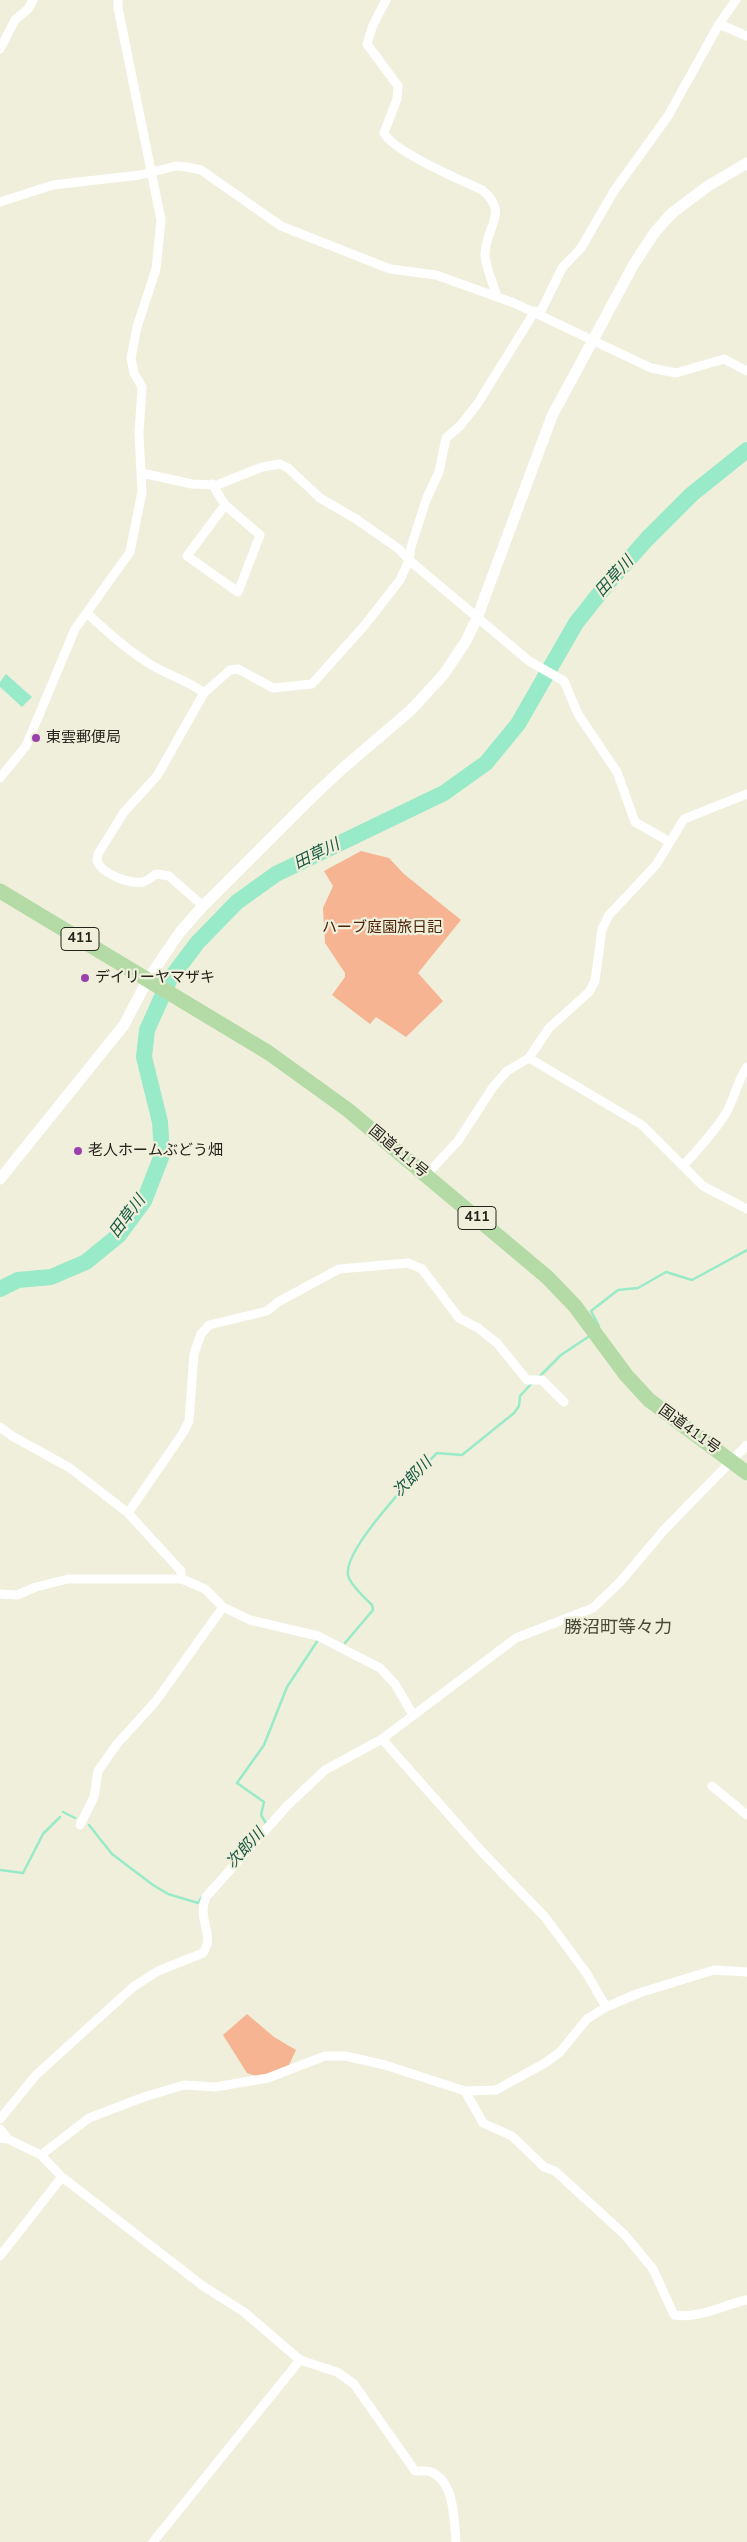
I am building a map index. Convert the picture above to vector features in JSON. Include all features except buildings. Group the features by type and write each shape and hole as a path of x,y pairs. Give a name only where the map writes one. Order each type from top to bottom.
{"highway":[{"name":"国道411号","path":"0,891 269,1053 348,1110 565,1295 626,1375 649,1400 747,1473"}],"street":[{"path":"0,49 3,32 28,9 33,0"},
{"path":"0,778 26,746 67,645 130,552 142,492 139,433 142,388 134,374 130,358 136,327 156,270 161,220 137,110 132,71 118,8 118,0"},
{"path":"386,0 373,25 367,44 398,86 397,99 384,133 387,138 401,148 482,190 496,202 496,212 486,244 485,257 497,298"},
{"path":"203,906 169,876 156,874 144,882 134,882 104,871 97,861 98,854 124,812 156,776 204,693 230,670 238,669 273,688 312,684 364,626 400,580 409,560 419,518 439,472 446,438 460,426 478,403 537,312 562,268 581,248 614,191 668,116 719,24 736,0"},
{"path":"719,24 747,36"},
{"path":"0,1179 124,1025 154,983 180,932 203,906 342,768 411,710 444,674 466,642 477,618 542,441 562,395 634,264 655,232 682,205 747,163"},
{"path":"0,202 53,185 152,172 176,166 201,170 281,226 390,269 436,275 537,312 592,341 661,371 676,373 724,359 747,371"},
{"path":"142,473 172,478 192,484 216,485 262,467 280,464 288,468 320,498 356,519 399,549 409,560 529,661 564,681 578,714 617,772 636,822 670,842"},
{"path":"212,484 225,505 260,535 238,592 187,556 225,505"},
{"path":"87,614 129,651 180,681 192,684 204,693"},
{"path":"426,1175 458,1141 493,1087 507,1071 529,1058 549,1028 589,992 595,981 602,929 609,914 656,865 684,819 747,794"},
{"path":"529,1058 642,1125 703,1186 747,1209"},
{"path":"683,1166 723,1118 737,1081 747,1066"},
{"path":"128,1512 183,1433 189,1421 194,1354 201,1334 209,1325 267,1311 278,1302 339,1269 408,1263 422,1269 458,1318 478,1328 496,1343 527,1380 542,1380 564,1402"},
{"path":"0,1427 12,1436 70,1468 128,1512 181,1571 182,1579"},
{"path":"0,2119 36,2075 133,1987 158,1971 203,1953 208,1938 201,1908 206,1897 287,1806 326,1770 382,1739 516,1638 593,1608 621,1581 664,1530 720,1475 747,1445"},
{"path":"0,1594 17,1596 36,1587 68,1579 182,1579 206,1589 223,1607 250,1620 318,1636 380,1668 395,1684 413,1715"},
{"path":"80,1825 94,1797 98,1771 117,1744 156,1701 223,1607"},
{"path":"382,1739 483,1853 545,1917 587,1974 606,2007"},
{"path":"712,1786 747,1815"},
{"path":"41,2155 90,2118 144,2098 184,2085 216,2087 268,2078 324,2056 345,2056 386,2065 465,2092 496,2090 545,2063 560,2052 587,2019 606,2007 638,1993 714,1970 747,1972"},
{"path":"465,2092 483,2123 512,2136 544,2167 555,2171 625,2235 653,2269 674,2315 684,2317 714,2311 747,2300"},
{"path":"0,2129 4,2138 41,2155 62,2177 203,2286 244,2312 300,2360 337,2372 354,2384 415,2471 430,2471 445,2484 454,2511 456,2542"},
{"path":"0,2256 62,2177"},
{"path":"153,2542 300,2360"}],"green space":[{"name":"ハーブ庭園旅日記","path":"361,851 389,858 404,874 461,920 418,973 443,1001 406,1037 376,1017 370,1024 332,995 345,977 345,973 325,943 323,908 333,886 324,871"},
{"path":"247,2014 274,2037 296,2050 289,2065 259,2077 247,2073 223,2035"}],"shaded area":[{"path":"6,674 32,697 22,707 0,687 0,682"}],"waterway":[{"name":"田草川","path":"0,1289 18,1280 51,1277 86,1262 119,1235 144,1201 162,1155 160,1122 144,1057 147,1030 170,979 198,942 237,902 276,874 444,793 486,763 518,724 576,623 607,584 647,539 692,494 747,450"},
{"name":"次郎川","path":"599,1326 591,1311 618,1290 638,1288 666,1272 692,1280 747,1250"},
{"name":"次郎川","path":"539,1377 561,1355 588,1337"},
{"name":"次郎川","path":"345,1643 373,1610 372,1605 355,1587 348,1575 350,1563 369,1530 437,1453 462,1455 514,1413 519,1406 520,1396 533,1382"},
{"name":"次郎川","path":"267,1825 261,1815 264,1802 237,1783 264,1745 287,1687 318,1640"},
{"name":"次郎川","path":"63,1812 75,1818"},
{"name":"次郎川","path":"0,1870 23,1873 43,1834 60,1817"},
{"name":"次郎川","path":"89,1825 112,1854 153,1885 168,1894 198,1903 202,1897"}],"place":[{"name":"東雲郵便局","path":"36,738"},
{"name":"デイリーヤマザキ","path":"85,978"},
{"name":"老人ホームぶどう畑","path":"78,1151"}],"district":[{"name":"勝沼町等々力","path":"618,1629"}]}
